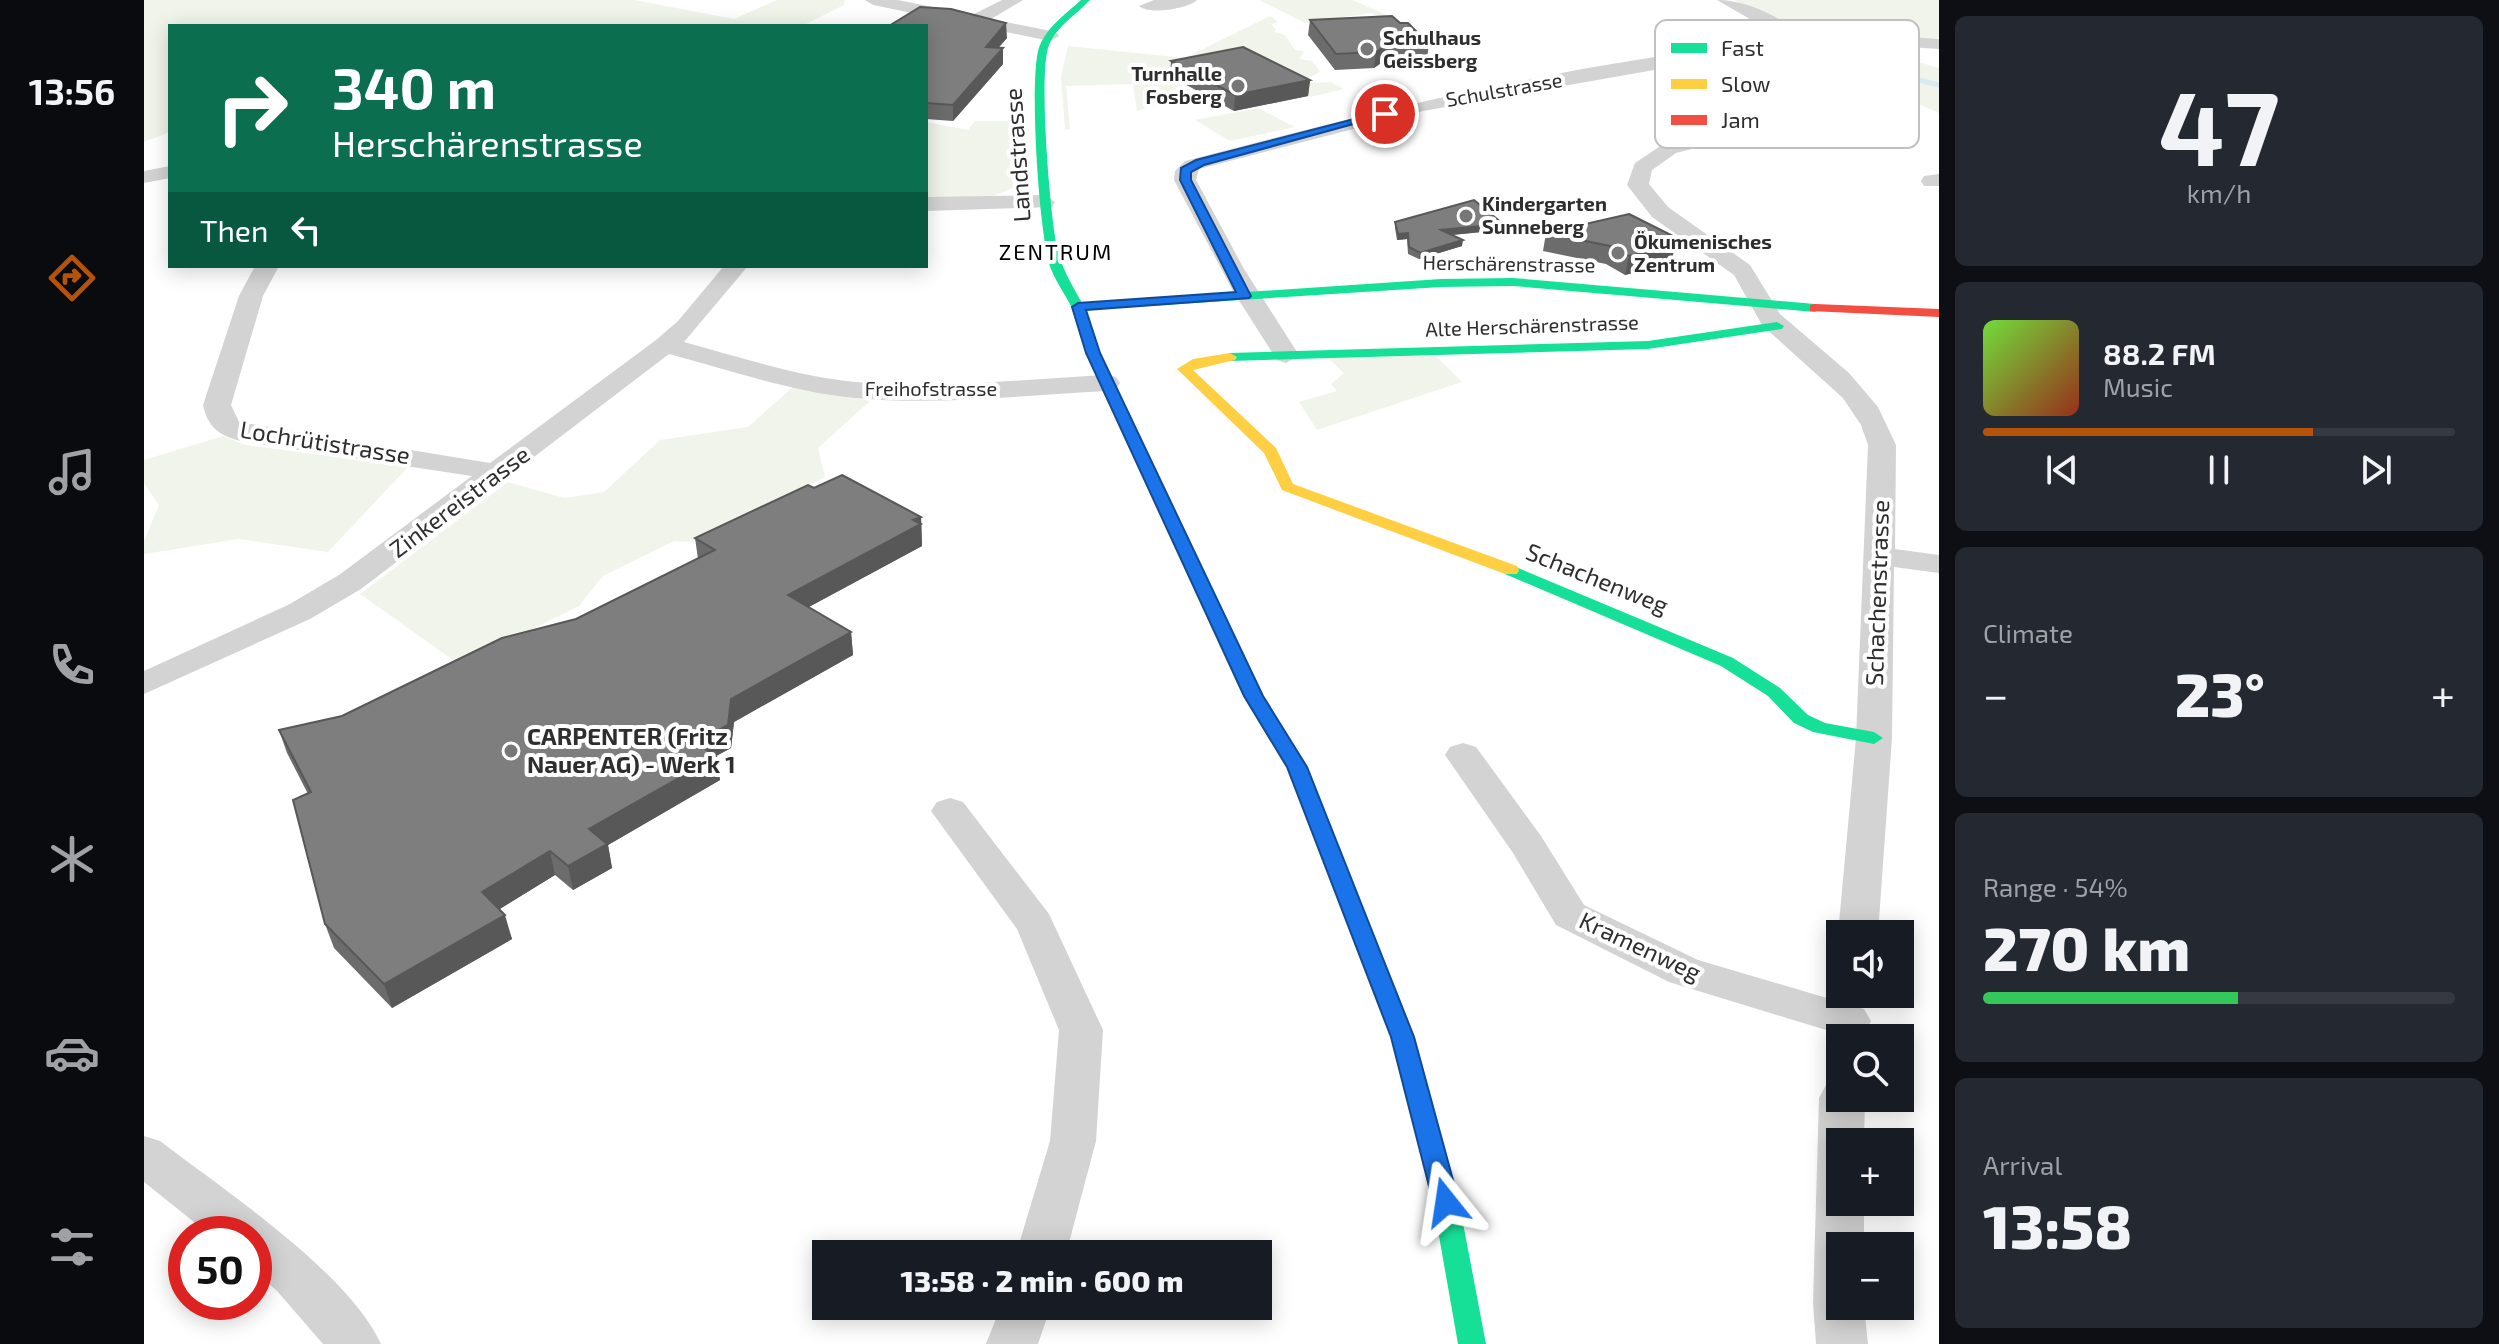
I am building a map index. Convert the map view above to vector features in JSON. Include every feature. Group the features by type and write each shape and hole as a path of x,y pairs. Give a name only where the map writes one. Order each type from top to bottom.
{"main road":[{"name":"Landstrasse","path":"1086,0 1050,36 1039,56 1036,76 1044,133 1044,202 1055,265 1078,307 1093,353 1254,696 1297,767 1359,920 1403,1037 1446,1202 1472,1344"},
{"name":"Herschärenstrasse","path":"1078,307 1513,282 1883,313 1939,313"},
{"name":"Alte Herschärenstrasse","path":"1287,487 1271,451 1184,369 1198,362 1233,357 1648,345 1777,326"},
{"name":"Schachenweg","path":"1287,487 1484,559 1656,629 1727,662 1774,692 1801,719 1820,728 1874,738"}],"street":[{"path":"873,0 1050,36"},
{"path":"973,21 1015,0"},
{"path":"1147,6 1189,0"},
{"path":"1725,0 1766,20"},
{"path":"1919,42 1939,44"},
{"name":"Schulstrasse","path":"1286,355 1245,296 1185,180 1185,171 1192,165 1422,105 1655,65"},
{"name":"Schachenstrasse","path":"1673,148 1649,159 1638,175 1638,185 1652,205 1742,270 1752,282 1757,303 1777,326 1847,382 1867,408 1882,445 1874,738 1859,920"},
{"path":"144,177 168,172"},
{"path":"928,204 1044,202"},
{"name":"Lochrütistrasse","path":"266,268 251,296 217,405 220,419 229,428 260,438 458,464 498,474"},
{"name":"Zinkereistrasse","path":"144,684 319,601 384,559 665,345 687,326 734,268"},
{"name":"Freihofstrasse","path":"665,345 813,384 854,390 953,391 1107,383"},
{"path":"1879,556 1939,564"},
{"name":"Kramenweg","path":"1463,755 1527,845 1570,915 1684,971 1850,1018"},
{"path":"950,811 1035,924 1081,1030 1073,1141 1045,1240"},
{"path":"1840,1112 1838,1303 1842,1344"},
{"path":"144,1155 222,1216"},
{"path":"272,1256 295,1276 355,1344"},
{"path":"1012,1344 1021,1320"}],"shaded area":[{"path":"144,0 635,0 734,19 777,0 845,0 844,5 806,24 168,24 168,133 144,142"},
{"path":"1259,0 1353,0 1415,28 1408,29 1371,13 1305,23"},
{"path":"1734,0 1939,0 1939,37 1931,41 1919,40 1919,20 1775,20"},
{"path":"1270,16 1278,22 1271,24 1276,30 1274,32 1285,35 1295,50 1304,51 1300,59 1312,61 1320,72 1297,84 1330,82 1344,89 1310,97 1234,59 1165,75 1194,93 1137,111 1133,84 1066,86 1070,129 1065,130 1061,76 1068,46 1185,58"},
{"path":"1919,62 1939,68 1939,113 1919,104"},
{"path":"1258,108 1295,127 1230,141 1195,120"},
{"path":"975,121 1016,121 1016,187 993,196 928,198 928,122 968,130"},
{"path":"1436,356 1462,382 1317,430 1299,402 1337,391 1331,384 1344,373 1328,358"},
{"path":"794,386 870,401 818,448 825,477 694,542 674,541 603,576 579,606 460,665 360,594 508,482 564,498 604,492 660,440 748,427"},
{"path":"223,436 246,445 408,467 328,552 239,539 144,554 144,541 159,505 144,483 144,460"}],"building":[{"path":"920,7 951,9 1006,23 986,47 1003,48 953,105 928,103 928,24 892,24"},
{"path":"1392,16 1400,23 1408,23 1429,44 1385,46 1376,52 1336,54 1310,20"},
{"path":"1243,47 1310,80 1235,95 1171,61"},
{"path":"1474,200 1503,224 1441,230 1463,240 1420,253 1409,247 1408,233 1398,234 1395,222"},
{"path":"1629,214 1677,238 1667,241 1675,245 1629,256 1610,246 1546,233"},
{"name":"CARPENTER (Fritz Nauer AG) - Werk 1","path":"842,475 921,517 913,520 921,524 788,595 851,632 731,699 728,725 696,742 716,757 589,829 607,844 568,866 550,851 482,892 505,915 384,984 325,924 293,800 311,792 279,730 342,716 502,638 576,619 715,550 695,538 808,485 814,488"}],"waterway":[{"path":"1919,80 1939,85"}],"traffic: fast":[{"path":"1086,0 1051,33 1043,47 1040,75 1045,199 1051,247 1057,269 1080,312 1093,353 1234,653"},
{"path":"1078,307 1441,283 1513,282 1815,308"},
{"path":"1230,357 1648,345 1777,326"},
{"path":"1511,570 1727,662 1774,692 1801,719 1820,728 1874,738"},
{"path":"1423,1112 1446,1202 1472,1344"}],"traffic: slow":[{"path":"1230,357 1198,362 1184,369 1271,451 1287,487 1511,570"},
{"path":"1234,653 1254,696 1297,767 1403,1037 1423,1112"}],"traffic: jam":[{"path":"1815,308 1939,313"}],"place":[{"name":"Schulhaus Geissberg","path":"1367,49"},
{"name":"Turnhalle Fosberg","path":"1238,86"},
{"name":"Kindergarten Sunneberg","path":"1466,216"},
{"name":"Ökumenisches Zentrum","path":"1618,253"},
{"name":"CARPENTER (Fritz Nauer AG) - Werk 1","path":"511,751"}],"district":[{"name":"ZENTRUM","path":"1056,252"}],"route":[{"path":"1385,114 1188,167 1185,180 1245,296 1078,307 1093,353 1254,696 1297,767 1403,1037 1446,1202"}]}
